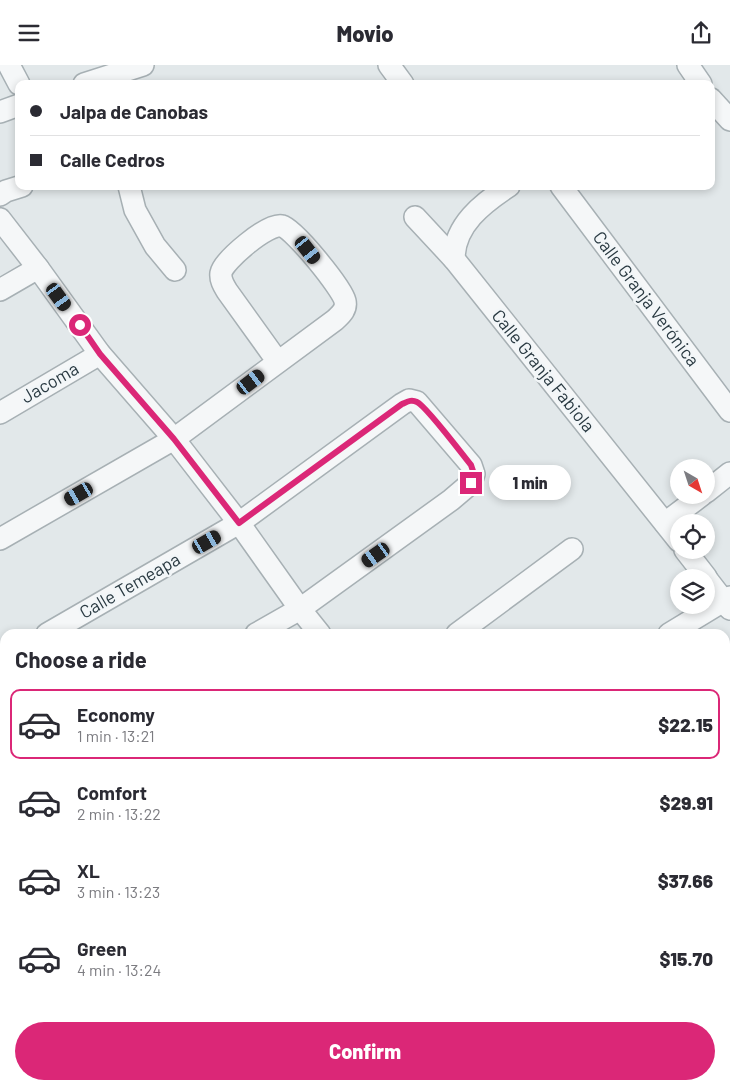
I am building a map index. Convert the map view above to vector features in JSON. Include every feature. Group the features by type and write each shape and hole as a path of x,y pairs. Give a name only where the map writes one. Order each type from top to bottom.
{"street":[{"path":"9,65 17,80"},
{"path":"96,80 143,65"},
{"path":"388,65 400,80"},
{"path":"688,65 698,80"},
{"path":"715,103 730,120"},
{"path":"0,112 15,106"},
{"path":"0,195 15,188"},
{"path":"130,190 135,210 155,246 175,270"},
{"name":"Calle Granja Verónica","path":"564,190 730,411"},
{"path":"454,259 457,237 486,192"},
{"name":"Calle Granja Fabiola","path":"416,217 454,259 670,529"},
{"path":"0,219 100,354 174,439 239,523 316,629"},
{"path":"0,539 174,439 278,362 334,320 344,311 346,302 340,291 298,237 280,225 260,233 223,266 220,275 222,284 278,362"},
{"path":"0,290 38,268"},
{"name":"Jacoma","path":"0,413 100,354"},
{"name":"Calle Temeapa","path":"57,629 239,523 402,404 409,401 417,402 427,411 471,465 474,474 471,483 463,491 300,609"},
{"path":"715,485 730,473"},
{"path":"665,523 690,504"},
{"path":"464,629 572,549"},
{"path":"678,629 728,602 715,588"},
{"path":"265,629 300,609"}],"route":[{"path":"80,325 100,354 174,439 239,523 402,404 409,401 417,402 427,411 471,465 474,474 471,483"}]}
